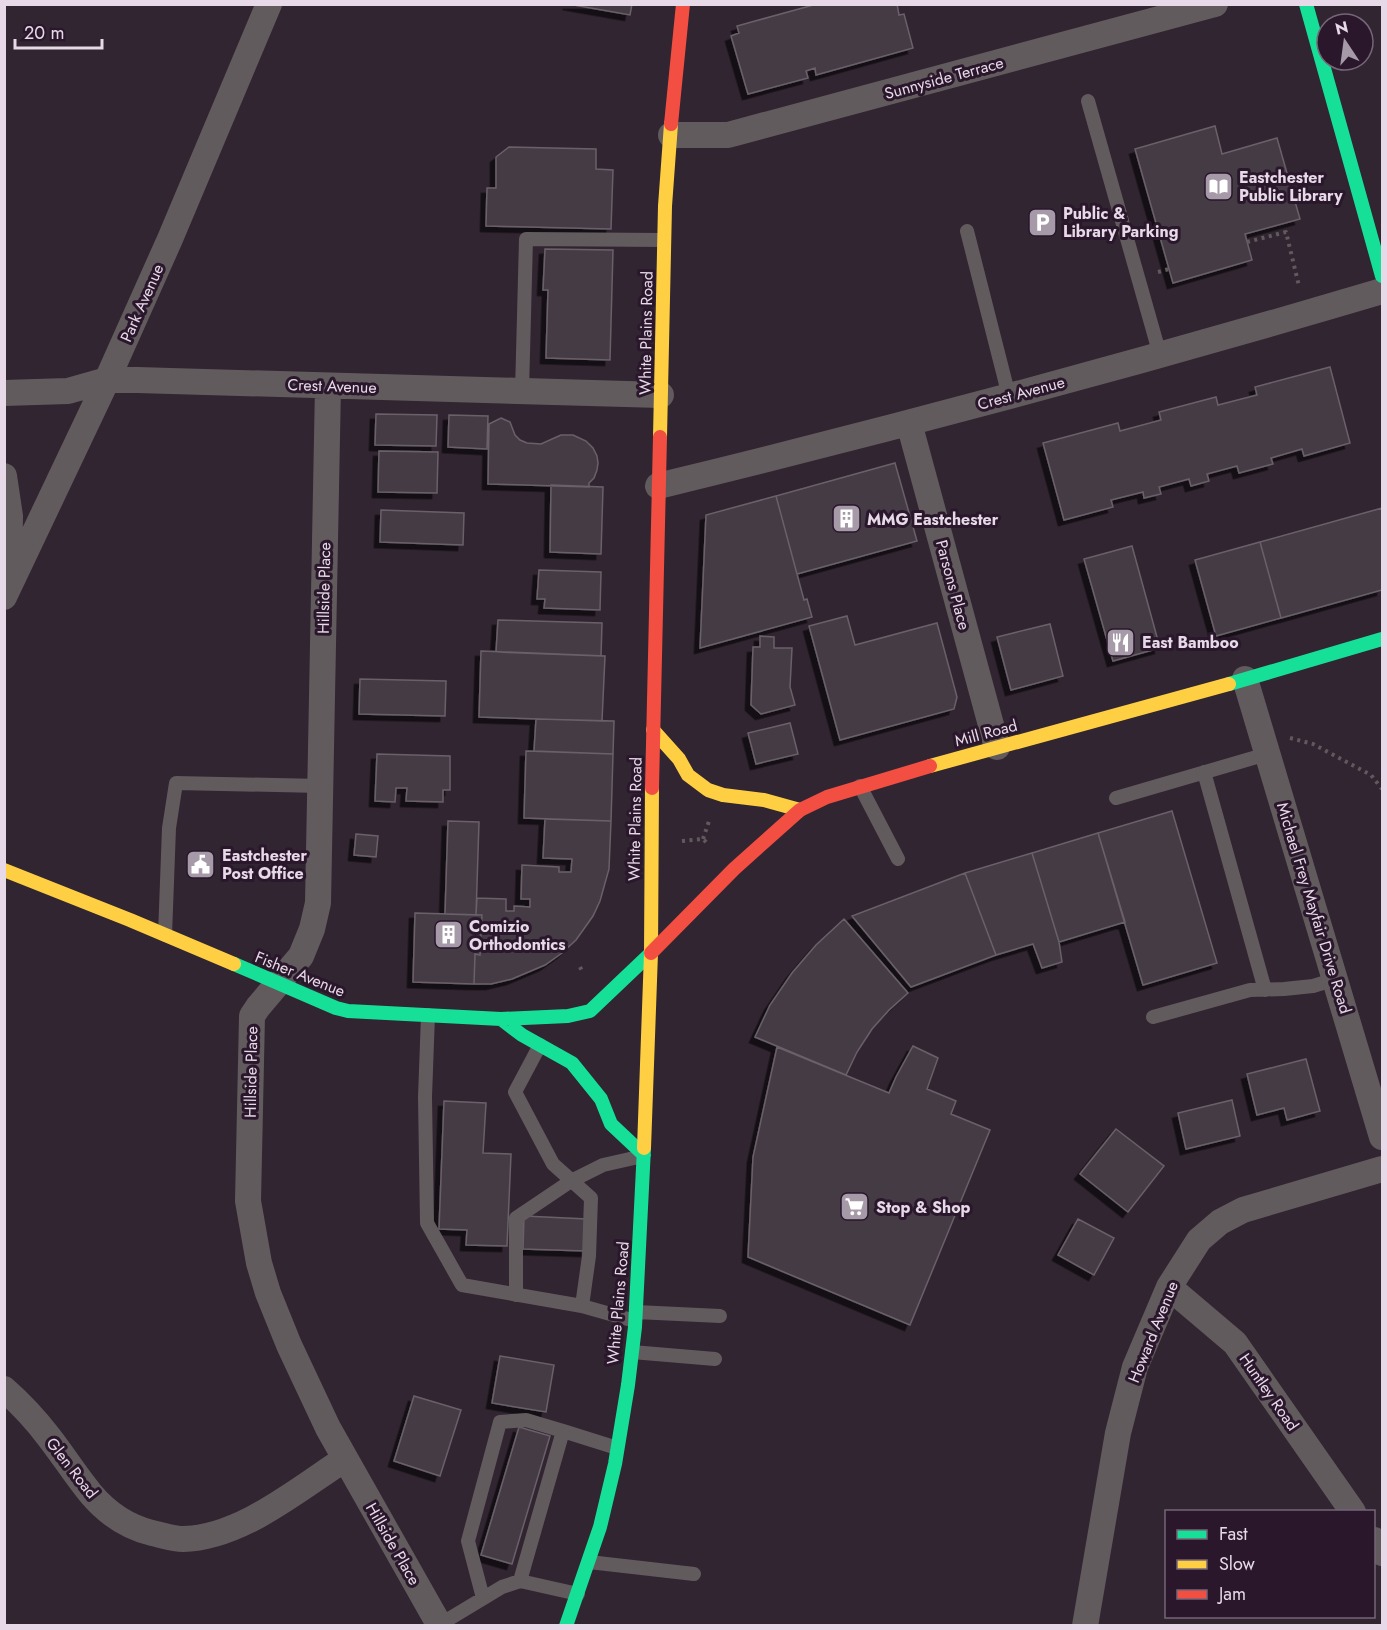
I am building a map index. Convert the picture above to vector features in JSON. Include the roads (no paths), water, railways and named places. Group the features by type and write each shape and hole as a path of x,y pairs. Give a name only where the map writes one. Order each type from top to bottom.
{"main road":[{"name":"White Plains Road","path":"566,1626 600,1527 617,1448 635,1317 644,1155 651,953 651,826 664,240 667,170 683,4"},
{"path":"1306,4 1383,276"},
{"name":"Mill Road","path":"651,953 734,869 800,810 827,797 1383,639"},
{"path":"653,730 679,759 688,775 708,789 723,795 764,800 800,810"},
{"name":"Fisher Avenue","path":"4,870 348,1011 501,1019 568,1016 590,1011 651,953"},
{"path":"501,1019 522,1035 572,1063 601,1099 612,1124 644,1155"}],"street":[{"name":"Park Avenue","path":"7,591 107,380 170,239 269,4"},
{"name":"Sunnyside Terrace","path":"671,135 728,135 1215,4"},
{"name":"Crest Avenue","path":"658,486 909,423 1160,355 1383,291"},
{"name":"Crest Avenue","path":"4,393 68,391 107,380 149,380 661,395"},
{"name":"Hillside Place","path":"328,386 318,903 312,929 301,956 252,1016 248,1201 268,1293 289,1345 328,1428 440,1625"},
{"name":"Parsons Place","path":"909,423 997,747"},
{"path":"4,476 10,516 7,591"},
{"name":"Michael Frey Mayfair Drive Road","path":"1245,679 1383,1137"},
{"name":"Howard Avenue","path":"1084,1626 1121,1422 1135,1367 1169,1287 1199,1240 1220,1222 1243,1210 1383,1169"},
{"name":"Huntley Road","path":"1169,1287 1235,1343 1352,1510"},
{"name":"Glen Road","path":"4,1389 47,1434 92,1496 114,1516 138,1529 160,1535 182,1539 211,1535 235,1527 268,1509 345,1459"}],"lane":[{"path":"1088,101 1160,355"},
{"path":"967,231 1009,396"},
{"path":"522,392 526,239 664,240"},
{"path":"1116,798 1267,754"},
{"path":"1204,772 1265,990"},
{"path":"165,935 169,828 176,783 321,786"},
{"path":"860,786 898,859"},
{"path":"1153,1017 1250,990 1313,986 1336,979"},
{"path":"429,1015 425,1097 427,1223 462,1285 635,1317 720,1316"},
{"path":"540,1045 515,1092 553,1164 591,1198 589,1256 582,1306"},
{"path":"516,1294 516,1218 571,1181 603,1165 644,1155"},
{"path":"632,1352 714,1359"},
{"path":"483,1598 468,1542 500,1422 526,1420 617,1448"},
{"path":"520,1581 563,1431"},
{"path":"589,1562 694,1574"},
{"path":"440,1625 502,1587 520,1581 578,1594"}],"place":[{"name":"Eastchester Public Library","path":"1218,186"},
{"name":"Public & Library Parking","path":"1042,222"},
{"name":"MMG Eastchester","path":"846,519"},
{"name":"East Bamboo","path":"1121,642"},
{"name":"Eastchester Post Office","path":"201,864"},
{"name":"Comizio Orthodontics","path":"448,935"},
{"name":"Stop & Shop","path":"855,1207"}]}
